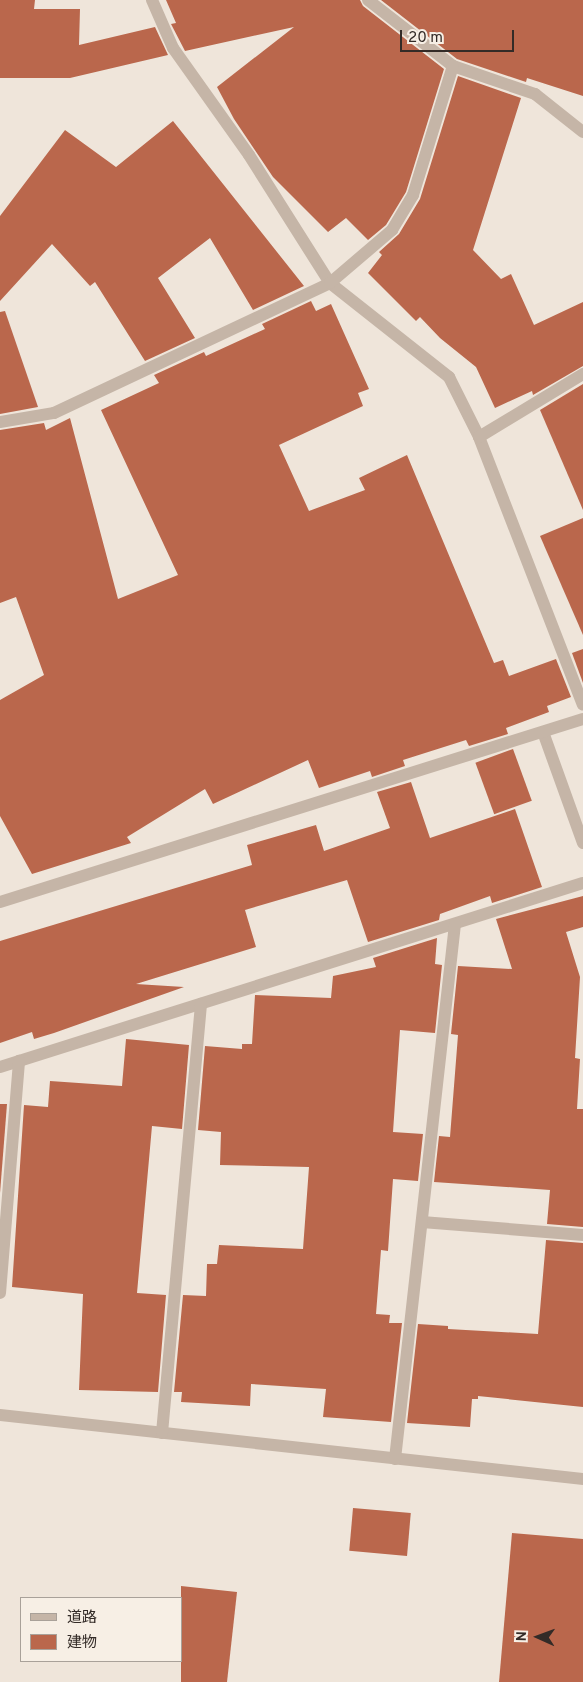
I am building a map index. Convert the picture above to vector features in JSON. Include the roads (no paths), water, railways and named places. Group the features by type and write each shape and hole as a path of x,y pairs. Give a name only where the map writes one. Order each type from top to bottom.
{"street":[{"path":"152,0 173,48 248,155 330,283 449,377 479,437 583,705"},
{"path":"368,0 453,66 535,94 583,132"},
{"path":"0,422 54,413 330,283 392,230 413,195 453,66"},
{"path":"479,437 583,374"},
{"path":"0,902 583,719"},
{"path":"542,732 583,844"},
{"path":"0,1067 583,884"},
{"path":"395,1459 455,924"},
{"path":"162,1433 201,1004"},
{"path":"0,1293 19,1061"},
{"path":"422,1222 583,1235"},
{"path":"0,1415 583,1479"}]}
